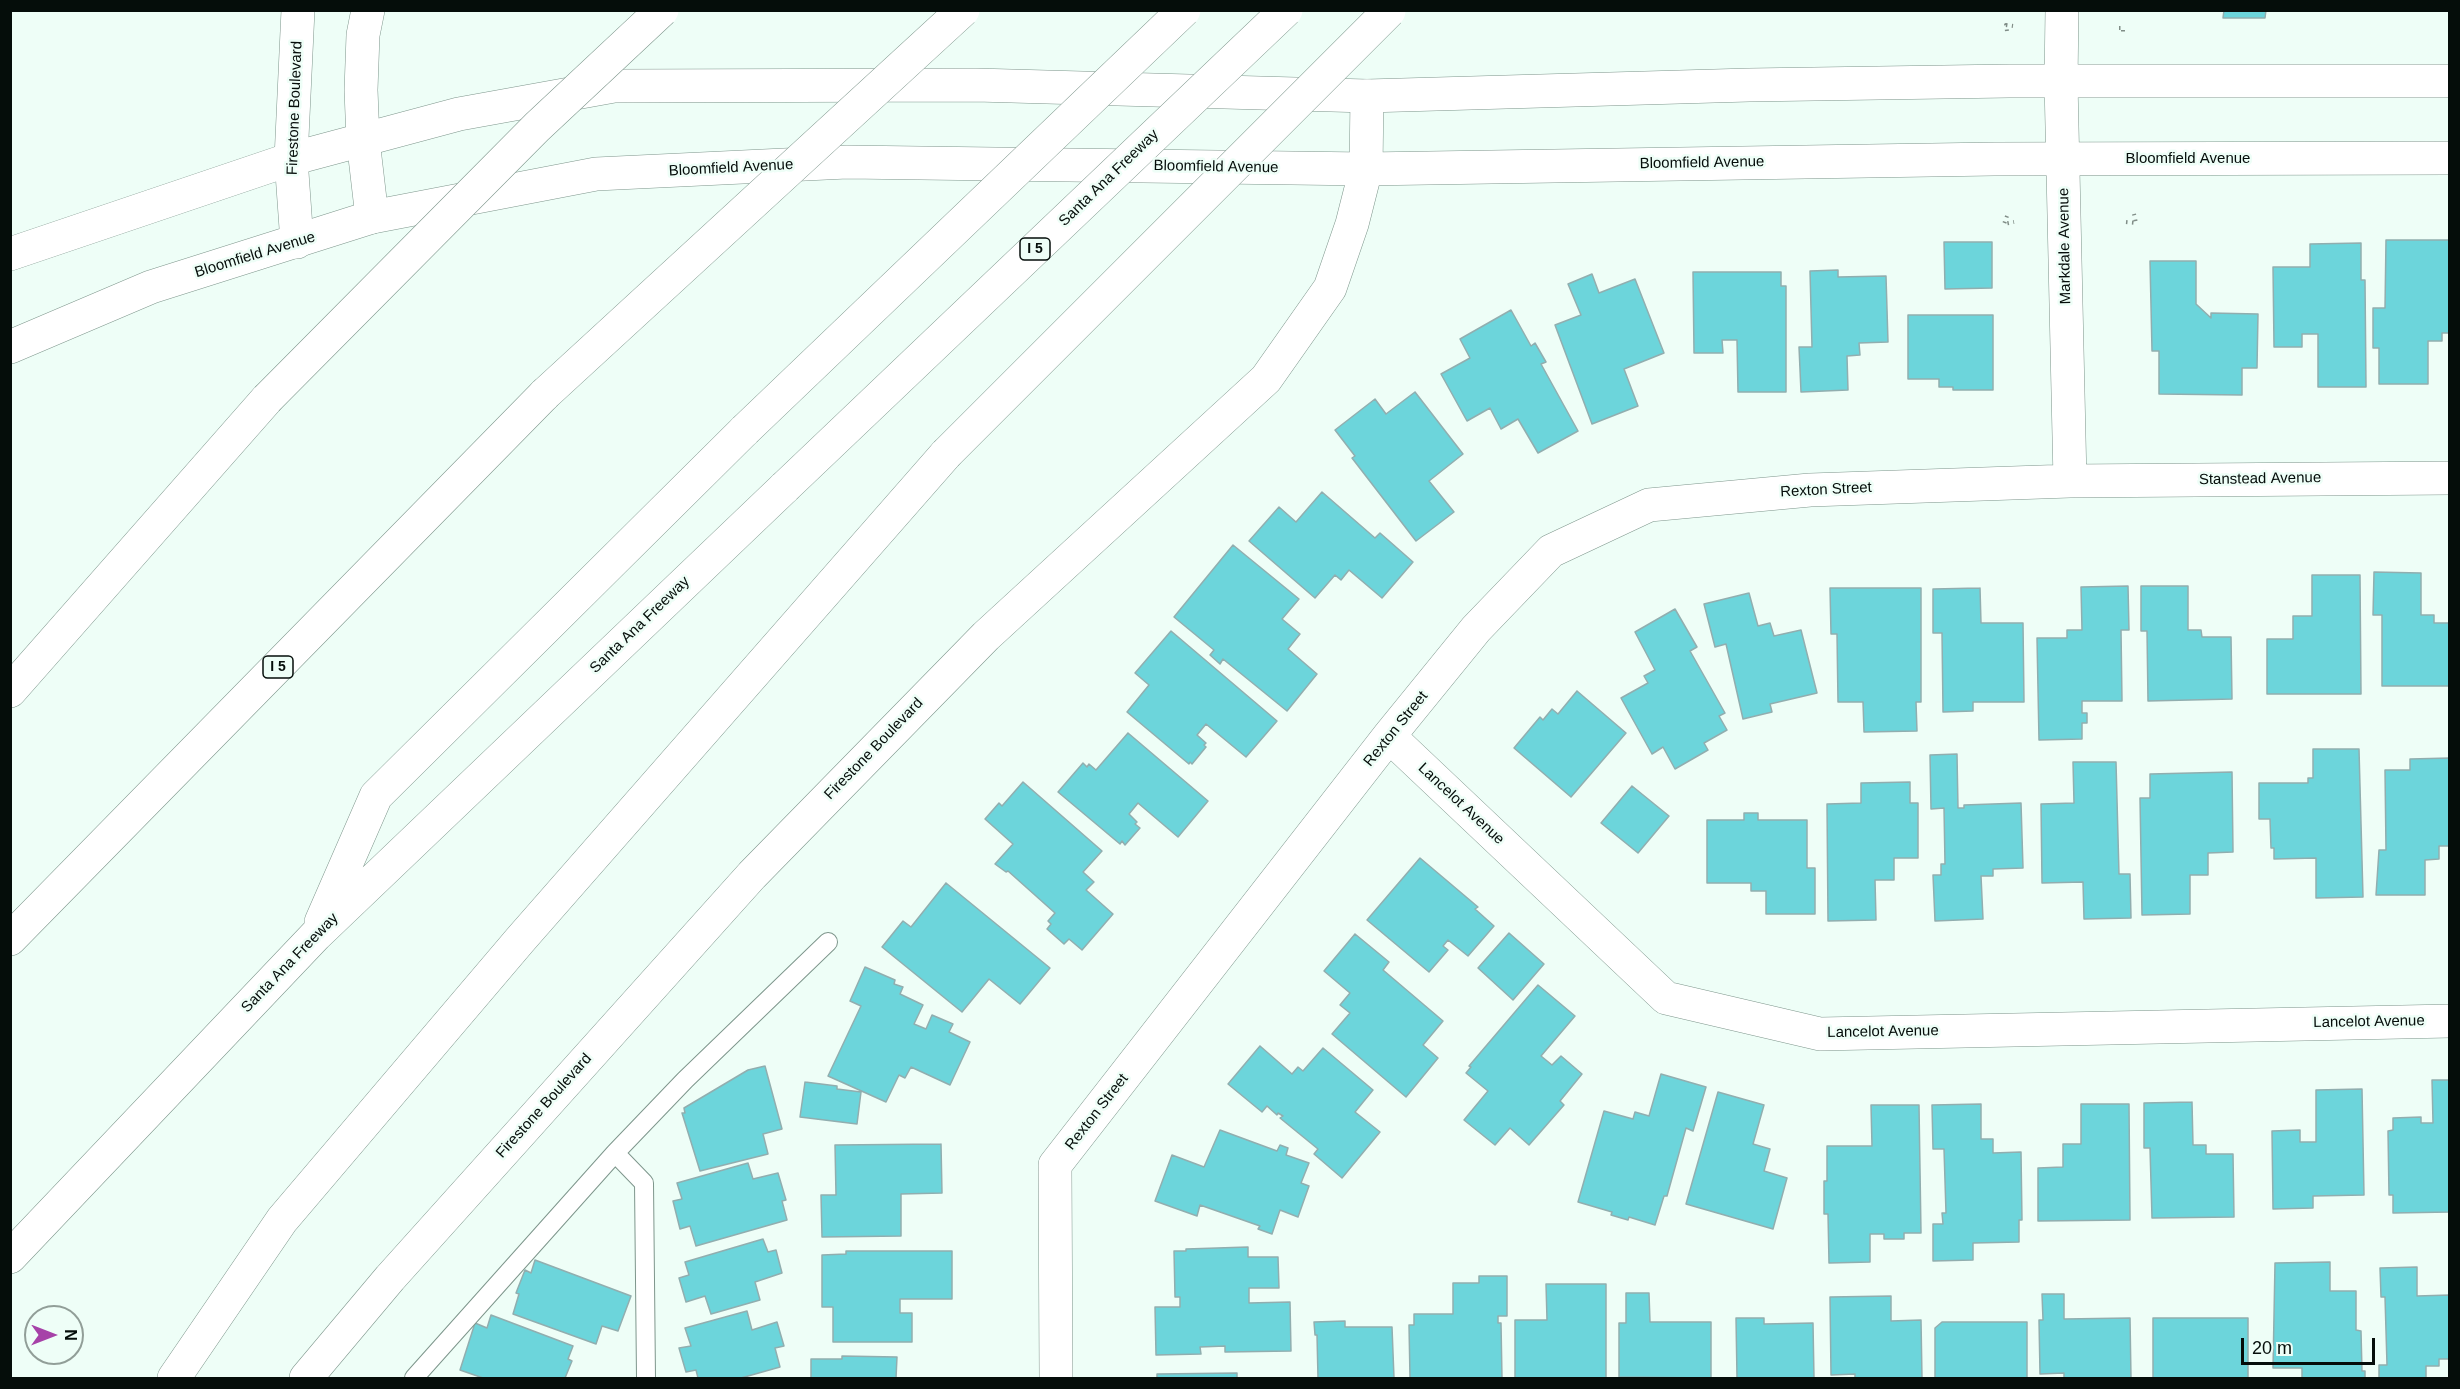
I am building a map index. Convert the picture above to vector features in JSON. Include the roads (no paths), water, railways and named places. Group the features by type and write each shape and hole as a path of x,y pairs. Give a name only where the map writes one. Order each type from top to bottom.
{"main road":[{"name":"Firestone Boulevard","path":"297,242 291,159 298,10"},
{"path":"368,10 363,34 361,90 363,140 372,217"},
{"path":"10,692 267,399 537,127 662,10"},
{"name":"I 5","path":"10,939 545,394 963,10"},
{"path":"316,935 376,796 745,430 1184,10"},
{"name":"Santa Ana Freeway","path":"10,1257 316,935 1286,10"},
{"name":"Markdale Avenue","path":"2062,10 2061,82 2070,481"},
{"path":"174,1378 282,1220 536,922 946,454 1389,11"},
{"path":"10,255 291,159 459,114 614,86 976,85 1367,96 1749,85 2009,81 2450,81"},
{"name":"Firestone Boulevard","path":"306,1378 390,1278 752,875 986,636 1266,379 1330,288 1352,224 1366,169 1367,96"},
{"name":"Bloomfield Avenue","path":"10,347 151,287 372,217 608,174 847,162 1366,169 2063,159 2450,158"},
{"name":"Stanstead Avenue","path":"2070,481 2450,478"},
{"name":"Rexton Street","path":"1056,1378 1055,1165 1389,736 1476,629 1551,551 1649,505 1810,490 2070,481"},
{"name":"Lancelot Avenue","path":"1389,736 1666,998 1820,1034 2450,1021"}],"lane":[{"path":"414,1378 615,1153 685,1080 828,942"},
{"path":"615,1153 644,1183 646,1378"}]}
